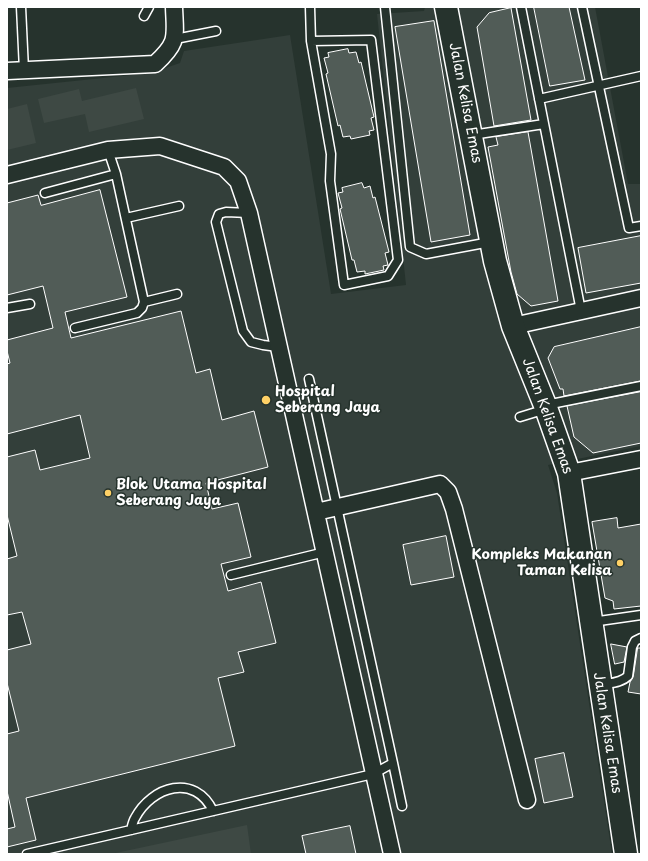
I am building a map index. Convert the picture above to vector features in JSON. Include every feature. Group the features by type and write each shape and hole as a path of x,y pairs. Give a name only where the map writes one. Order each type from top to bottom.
{"street":[{"path":"7,71 155,64 168,52 175,39 174,7"},
{"name":"Jalan Kelisa Emas","path":"446,7 496,261 513,326 546,407 569,473 626,854"},
{"path":"7,175 108,150 160,146 224,167 238,180 249,214 392,854"},
{"path":"513,326 641,298"},
{"path":"569,473 641,459"},
{"path":"316,512 440,484 448,492 454,509 527,800"}],"lane":[{"path":"21,7 24,70"},
{"path":"144,16 149,7"},
{"path":"310,7 311,41 331,154 330,181 344,285 388,276 398,260 371,40 311,41"},
{"path":"384,7 410,247 426,254 493,242"},
{"path":"521,7 581,311"},
{"path":"582,7 629,228 641,226"},
{"path":"175,39 216,31"},
{"path":"539,99 641,76"},
{"path":"472,135 544,124"},
{"path":"75,328 137,313 142,308 144,302 116,174 108,150"},
{"path":"45,194 116,174"},
{"path":"126,218 179,206"},
{"path":"249,214 226,212 219,214 216,222 243,331 251,342 263,345 278,346"},
{"path":"144,302 177,294"},
{"path":"7,308 30,304"},
{"path":"309,379 402,806"},
{"path":"520,417 546,407 641,386"},
{"path":"231,575 324,552"},
{"path":"591,622 641,615"},
{"path":"600,685 618,682 628,676 632,647 635,641 641,638"},
{"path":"27,854 373,774 393,763"},
{"path":"131,830 134,818 150,800 161,791 186,788 198,793 208,802 213,811"}],"shaded area":[{"name":"Hospital Seberang Jaya","path":"425,7 595,7 628,184 641,184 641,446 548,465 557,493 612,854 7,854 7,88 151,73 180,63 184,51 290,35 331,294 406,285 377,14 424,11"},
{"path":"136,88 144,119 89,132 85,114 44,123 38,99 79,89 82,101"},
{"path":"27,104 36,143 7,150 7,109"},
{"path":"247,825 251,854 111,854"}],"building":[{"path":"534,7 569,7 585,80 550,86"},
{"path":"511,8 531,120 494,126 477,27 489,13"},
{"path":"434,21 470,235 431,242 395,27"},
{"path":"348,49 349,53 356,52 359,63 361,62 374,117 371,118 374,130 369,131 370,135 351,139 350,136 343,137 340,125 338,126 326,74 328,73 324,58 329,57 328,53"},
{"path":"528,132 558,301 531,306 517,294 511,272 488,147 498,145 496,137"},
{"path":"362,183 364,188 370,186 373,198 375,197 389,252 385,253 388,265 383,266 384,270 365,274 365,271 357,272 354,260 352,260 340,209 342,208 338,193 343,192 342,188"},
{"name":"Blok Utama Hospital Seberang Jaya","path":"100,190 127,297 65,312 71,338 181,311 196,373 210,369 222,420 254,411 268,467 206,483 212,509 238,503 251,557 221,564 228,591 261,582 276,643 238,652 244,672 218,678 235,746 26,798 36,840 7,847 7,829 15,827 7,791 7,734 19,731 7,683 7,650 31,644 22,612 7,615 7,559 17,556 7,515 7,457 35,450 40,470 90,458 80,415 7,434 7,364 10,363 7,351 7,340 53,328 43,286 7,295 7,203 38,195 41,205"},
{"path":"641,236 641,283 586,293 578,248"},
{"path":"641,327 641,381 564,396 563,389 560,389 548,358 554,347"},
{"path":"641,392 641,443 593,453 574,437 567,406"},
{"name":"Kompleks Makanan Taman Kelisa","path":"617,518 618,528 641,524 641,606 614,609 613,601 605,598 592,522"},
{"path":"446,536 454,577 411,585 403,545"},
{"path":"611,644 627,647 624,662 615,664"},
{"path":"638,648 641,648 641,694 628,692 630,682 633,677"},
{"path":"564,753 573,797 544,803 535,759"},
{"path":"350,826 356,854 306,854 302,836"}],"place":[{"name":"Hospital Seberang Jaya","path":"266,400"},
{"name":"Blok Utama Hospital Seberang Jaya","path":"108,493"},
{"name":"Kompleks Makanan Taman Kelisa","path":"620,563"}]}
